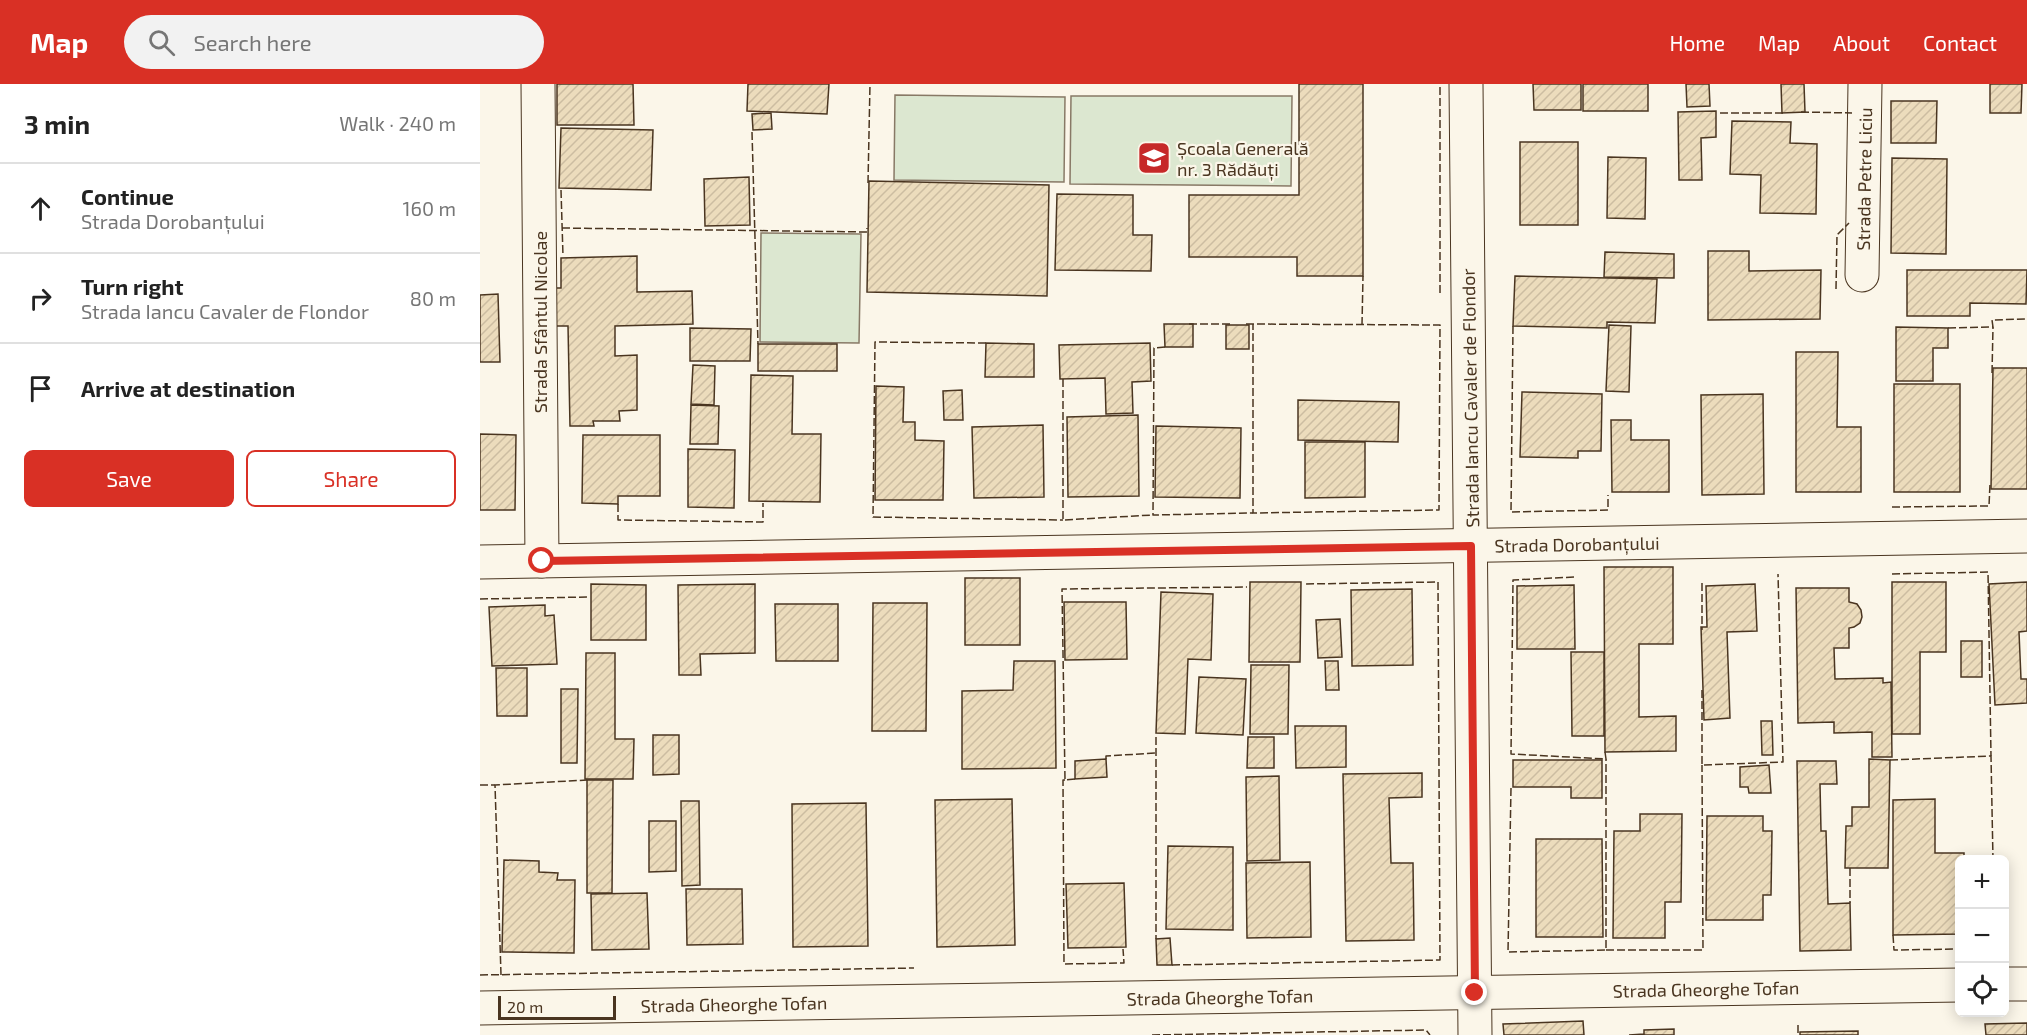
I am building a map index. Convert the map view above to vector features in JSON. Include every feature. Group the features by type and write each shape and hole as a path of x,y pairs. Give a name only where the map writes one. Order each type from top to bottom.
{"street":[{"name":"Strada Sfântul Nicolae","path":"538,84 542,561"},
{"name":"Strada Iancu Cavaler de Flondor","path":"1467,84 1475,1035"},
{"name":"Strada Petre Liciu","path":"1863,275 1865,84"},
{"name":"Strada Dorobanțului","path":"480,562 2027,536"},
{"path":"2009,984 2027,984"},
{"name":"Strada Gheorghe Tofan","path":"480,1008 1955,985"}],"green space":[{"path":"895,95 1065,97 1064,182 894,180"},
{"path":"1071,96 1292,96 1291,186 1070,184"},
{"path":"761,233 861,234 859,343 760,342"}],"building":[{"path":"557,84 633,84 634,125 557,125"},
{"path":"748,84 829,84 827,114 747,111"},
{"path":"1299,84 1363,84 1363,276 1297,276 1297,257 1189,257 1189,195 1299,195"},
{"path":"1533,84 1581,84 1581,110 1534,110"},
{"path":"1583,84 1648,84 1648,111 1583,111"},
{"path":"1686,84 1709,84 1710,106 1687,107"},
{"path":"1781,84 1804,84 1805,112 1782,113"},
{"path":"1990,84 2022,84 2021,113 1990,113"},
{"path":"1891,101 1937,101 1936,143 1891,143"},
{"path":"1716,111 1716,137 1701,138 1702,180 1679,180 1678,112"},
{"path":"771,113 772,129 753,130 752,114"},
{"path":"1732,121 1791,122 1790,143 1817,144 1816,214 1760,213 1761,175 1730,174"},
{"path":"561,128 653,130 651,190 559,188"},
{"path":"1520,142 1578,142 1578,225 1520,225"},
{"path":"1608,157 1646,158 1645,219 1607,218"},
{"path":"1892,158 1947,159 1946,254 1891,253"},
{"path":"749,177 750,225 705,226 704,179"},
{"path":"869,181 1049,185 1047,296 867,292"},
{"path":"1057,194 1133,195 1133,235 1152,235 1151,271 1055,270"},
{"path":"1708,251 1749,251 1749,271 1821,270 1820,319 1708,320"},
{"path":"1605,252 1674,254 1674,278 1604,277"},
{"path":"637,256 637,292 692,291 693,324 615,326 615,356 637,355 637,410 619,411 620,421 593,421 594,426 570,426 568,326 556,326 556,288 561,288 561,258"},
{"path":"1907,270 2027,270 2026,304 1970,303 1970,316 1907,316"},
{"path":"1515,276 1657,279 1655,323 1607,322 1607,328 1513,326"},
{"path":"498,294 500,362 480,362 480,295"},
{"path":"1164,324 1193,324 1193,347 1165,347"},
{"path":"1226,325 1249,325 1249,349 1226,349"},
{"path":"1609,325 1631,326 1629,392 1606,391"},
{"path":"1896,327 1948,328 1948,348 1933,348 1933,381 1896,381"},
{"path":"690,328 751,329 750,361 690,361"},
{"path":"986,343 1034,344 1034,377 985,377"},
{"path":"1150,343 1151,381 1132,382 1133,413 1106,414 1105,378 1060,379 1059,345"},
{"path":"758,344 837,344 837,371 758,371"},
{"path":"1796,352 1838,352 1837,427 1861,427 1861,492 1796,492"},
{"path":"693,365 715,366 714,405 691,404"},
{"path":"1993,368 2027,368 2027,489 1991,489"},
{"path":"751,375 793,376 792,434 821,434 820,502 749,501"},
{"path":"1894,384 1960,384 1960,492 1894,492"},
{"path":"876,386 904,387 903,422 915,422 915,440 944,441 943,500 875,500"},
{"path":"962,390 963,420 944,420 943,391"},
{"path":"1522,392 1602,394 1601,451 1578,451 1578,458 1520,457"},
{"path":"1763,394 1764,494 1702,495 1701,395"},
{"path":"1298,400 1399,402 1398,442 1298,440"},
{"path":"691,405 719,406 718,444 690,444"},
{"path":"1138,415 1139,496 1068,497 1067,417"},
{"path":"1611,420 1631,420 1631,440 1669,440 1669,492 1612,492"},
{"path":"1043,425 1044,497 974,498 972,427"},
{"path":"1156,426 1241,428 1240,498 1155,497"},
{"path":"480,434 516,435 515,510 480,510"},
{"path":"583,435 660,435 660,496 618,496 618,504 582,503"},
{"path":"1305,442 1365,442 1365,497 1305,498"},
{"path":"688,449 735,450 734,508 688,507"},
{"path":"1604,567 1673,567 1673,644 1639,644 1639,717 1676,716 1676,751 1605,752"},
{"path":"965,578 1020,578 1020,645 965,645"},
{"path":"1250,582 1301,582 1300,662 1249,662"},
{"path":"1892,582 1946,582 1946,652 1920,652 1920,734 1892,734"},
{"path":"2027,582 2027,631 2019,632 2021,679 2027,679 2027,703 1995,705 1989,584"},
{"path":"591,584 646,585 646,640 591,640"},
{"path":"755,584 755,653 700,654 701,675 679,675 678,585"},
{"path":"1755,584 1757,631 1727,632 1730,718 1704,720 1701,627 1707,627 1706,586"},
{"path":"1574,585 1575,649 1517,649 1517,586"},
{"path":"1796,588 1849,588 1849,602 1857,604 1862,617 1860,623 1849,628 1849,648 1834,648 1835,679 1883,678 1883,683 1891,682 1892,757 1872,757 1872,732 1834,733 1834,722 1798,723"},
{"path":"1412,589 1413,665 1352,666 1351,590"},
{"path":"1161,592 1213,594 1211,660 1188,659 1185,734 1156,733"},
{"path":"1064,602 1126,602 1127,659 1065,660"},
{"path":"873,603 927,603 926,731 872,731"},
{"path":"775,604 838,604 838,661 776,661"},
{"path":"545,605 545,616 554,615 557,664 492,666 489,607"},
{"path":"1340,619 1342,657 1318,658 1316,620"},
{"path":"1961,641 1982,641 1982,677 1961,677"},
{"path":"1571,652 1604,652 1604,736 1572,736"},
{"path":"586,653 615,653 615,739 634,739 633,779 585,779"},
{"path":"1014,661 1055,661 1056,768 962,769 962,691 1013,690"},
{"path":"1325,661 1338,661 1339,690 1326,690"},
{"path":"1251,665 1289,665 1288,734 1250,734"},
{"path":"496,668 527,668 527,716 497,716"},
{"path":"1199,677 1246,679 1243,735 1196,733"},
{"path":"561,689 578,689 577,763 561,763"},
{"path":"1761,721 1772,721 1773,755 1762,755"},
{"path":"1295,726 1346,726 1346,767 1296,768"},
{"path":"653,735 679,735 679,774 653,775"},
{"path":"1248,737 1274,737 1274,768 1247,768"},
{"path":"1106,759 1107,777 1075,779 1075,761"},
{"path":"1869,759 1890,760 1888,868 1845,868 1846,826 1852,826 1852,807 1869,807"},
{"path":"1513,760 1602,760 1602,798 1571,798 1571,787 1513,787"},
{"path":"1797,761 1836,761 1837,784 1820,784 1821,831 1826,831 1828,904 1850,903 1851,950 1800,951"},
{"path":"1769,765 1771,793 1749,793 1748,787 1740,787 1740,767"},
{"path":"1422,773 1422,797 1389,798 1391,863 1413,863 1414,940 1346,941 1343,774"},
{"path":"1279,776 1280,860 1247,861 1246,777"},
{"path":"587,780 613,780 612,893 587,893"},
{"path":"1012,799 1015,945 937,947 935,800"},
{"path":"1935,799 1935,853 1964,853 1964,855 1955,855 1955,934 1893,935 1893,800"},
{"path":"681,801 699,801 700,885 682,886"},
{"path":"866,803 868,946 793,947 792,804"},
{"path":"1640,814 1682,814 1681,902 1665,902 1665,938 1613,938 1614,831 1640,831"},
{"path":"1707,816 1763,816 1763,831 1772,831 1771,895 1763,895 1763,920 1706,920"},
{"path":"649,821 676,821 676,871 649,872"},
{"path":"1536,839 1602,839 1603,937 1536,937"},
{"path":"1168,846 1233,847 1233,930 1166,929"},
{"path":"504,860 539,861 539,872 558,873 557,880 575,880 574,953 502,952"},
{"path":"1310,862 1311,937 1247,938 1246,863"},
{"path":"1124,883 1126,947 1068,948 1066,884"},
{"path":"686,889 742,889 743,944 687,945"},
{"path":"647,893 649,949 592,950 591,894"},
{"path":"1170,938 1172,965 1157,965 1156,939"},
{"path":"1583,1021 1584,1035 1504,1035 1503,1024"},
{"path":"2027,1023 2027,1035 1986,1035 1985,1024"},
{"path":"1674,1029 1674,1035 1629,1035 1644,1034 1644,1030"},
{"path":"1858,1031 1858,1035 1800,1035 1800,1032"}],"fence":[{"path":"868,183 870,84"},
{"path":"1440,84 1440,293"},
{"path":"1801,112 1852,113"},
{"path":"1720,113 1786,113"},
{"path":"752,132 758,344"},
{"path":"561,190 563,256"},
{"path":"1836,289 1837,235 1849,223"},
{"path":"562,228 867,232 867,228"},
{"path":"1362,325 1363,276"},
{"path":"1948,328 1993,327 1992,320 2027,319"},
{"path":"1189,324 1231,324"},
{"path":"1246,324 1440,325 1439,510 1253,513 1253,324"},
{"path":"1513,326 1511,512 1608,510 1608,495"},
{"path":"1992,373 1993,327"},
{"path":"986,343 875,342 873,517 1063,520"},
{"path":"1165,347 1154,348 1153,515 1253,513"},
{"path":"1063,379 1063,520 1153,515"},
{"path":"1892,507 1989,506 1990,484"},
{"path":"618,504 618,520 763,522 763,503"},
{"path":"1892,574 1988,572 1991,756"},
{"path":"1702,690 1702,765 1783,762 1778,574"},
{"path":"1574,577 1513,580 1511,754 1606,759 1605,752"},
{"path":"1172,965 1440,960 1438,582 1304,584"},
{"path":"1702,583 1702,630"},
{"path":"1075,779 1065,780 1062,589 1247,587"},
{"path":"480,599 588,597"},
{"path":"1156,737 1156,939"},
{"path":"1106,759 1106,756 1156,753"},
{"path":"1890,760 1991,756 1993,855"},
{"path":"1511,788 1508,952 1606,950 1606,759"},
{"path":"1606,950 1703,950 1702,765"},
{"path":"501,975 495,785 587,780"},
{"path":"1065,780 1063,780 1064,964 1124,963 1123,949"},
{"path":"480,785 495,785"},
{"path":"1850,868 1850,903"},
{"path":"1893,935 1894,950 1955,949"},
{"path":"480,975 914,968"},
{"path":"1798,1025 1798,1035"},
{"path":"1152,1035 1426,1030 1430,1035"}],"place":[{"name":"Școala Generală nr. 3 Rădăuți","path":"1154,158"}],"route":[{"path":"542,561 1471,546 1475,993"}]}
